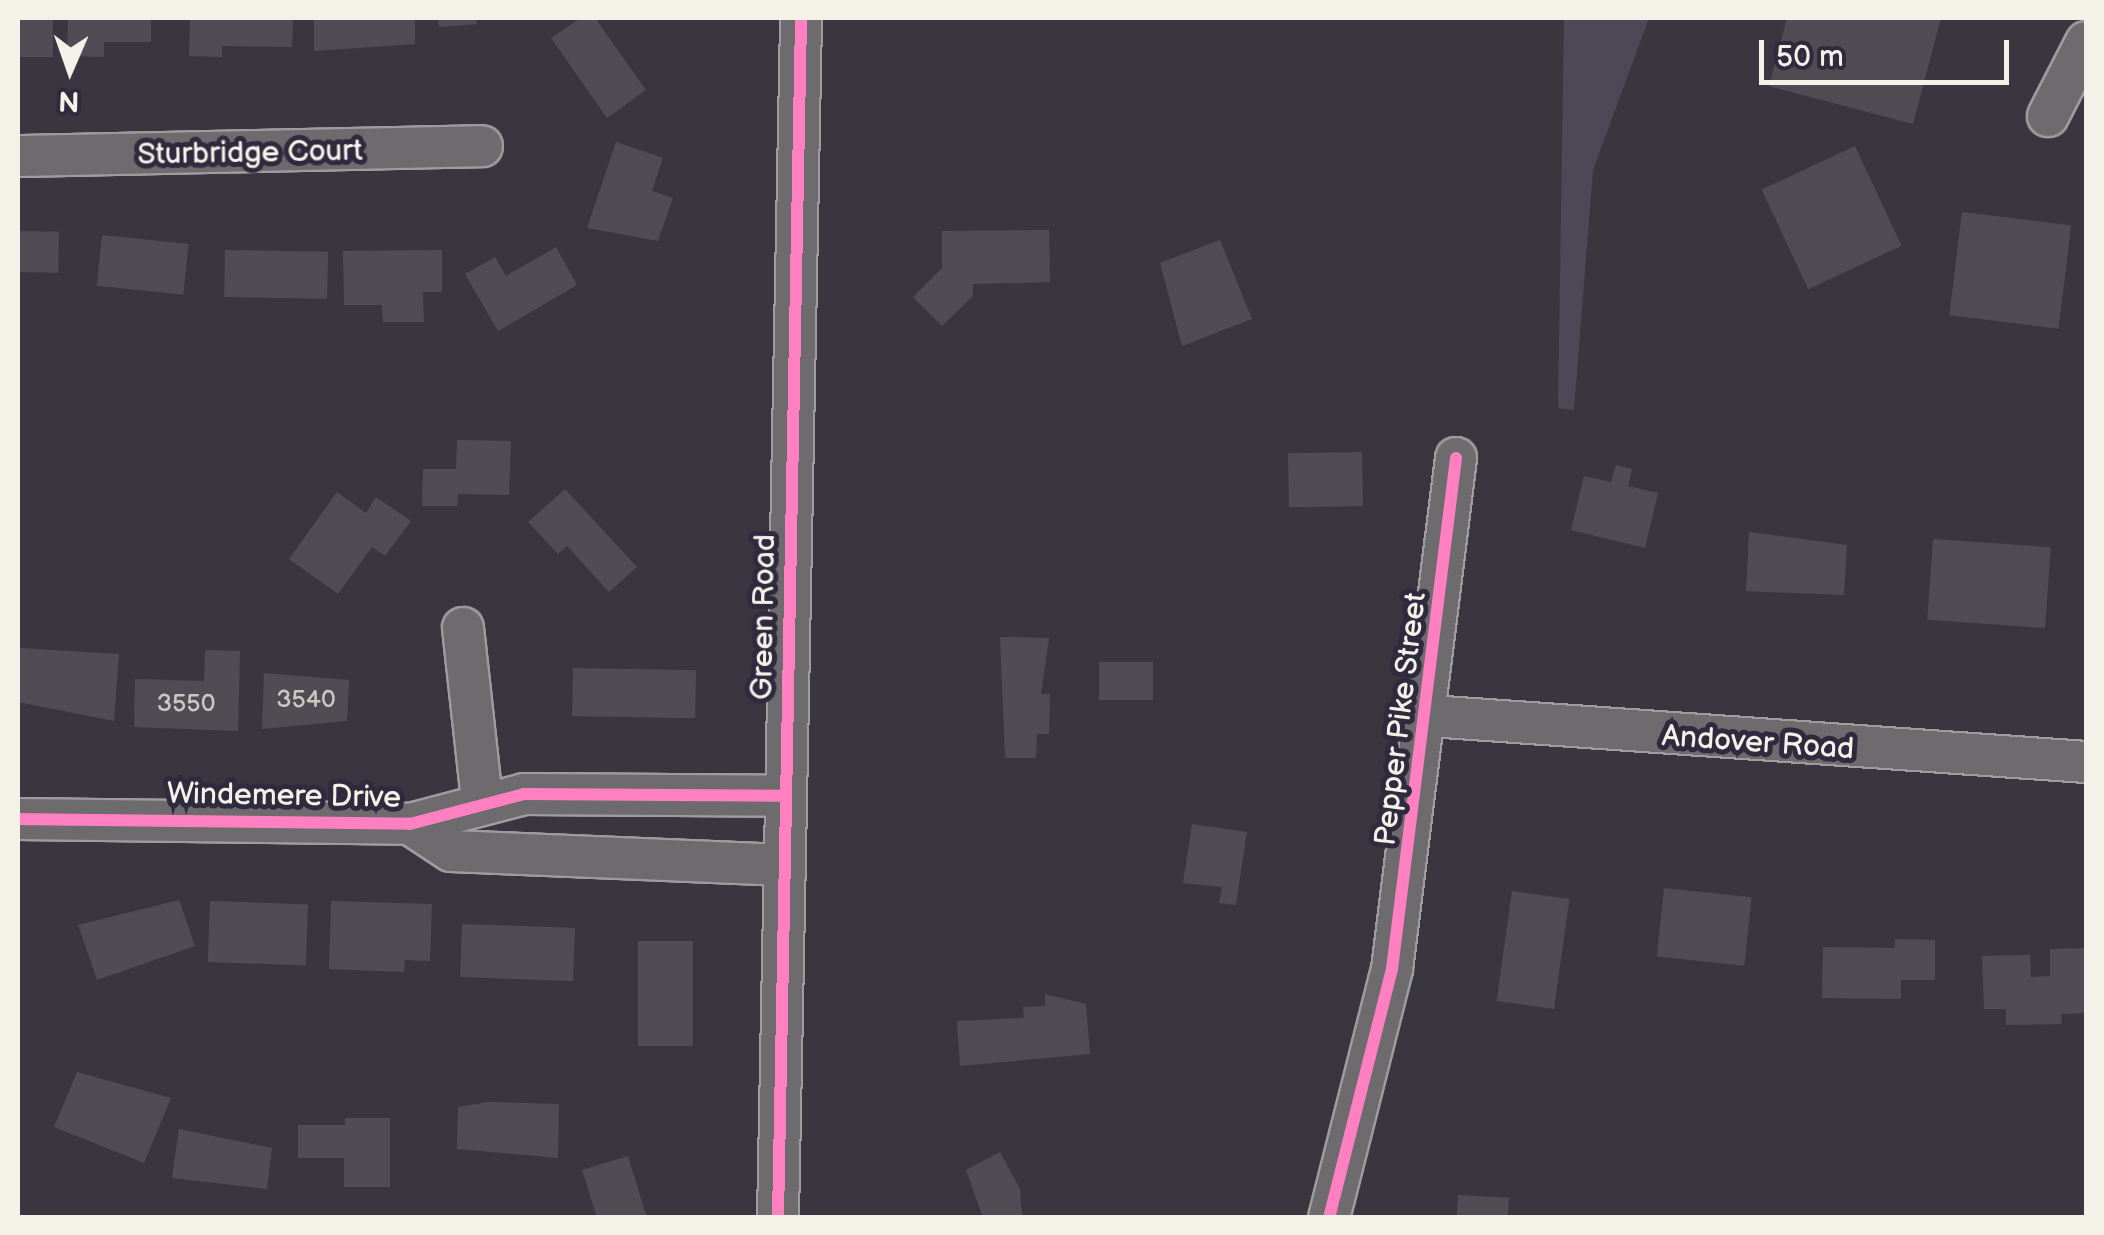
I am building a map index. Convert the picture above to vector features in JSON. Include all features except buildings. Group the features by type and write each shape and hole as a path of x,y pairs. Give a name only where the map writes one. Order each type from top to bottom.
{"street":[{"name":"Green Road","path":"778,1218 801,18"},
{"path":"2048,116 2086,42"},
{"name":"Sturbridge Court","path":"18,156 482,146"},
{"name":"Pepper Pike Street","path":"1329,1218 1392,969 1430,716 1456,458"},
{"path":"464,628 482,799"},
{"name":"Andover Road","path":"1430,716 2086,762"},
{"name":"Windemere Drive","path":"18,819 410,824 482,799 786,796"},
{"name":"Windemere Drive","path":"410,824 451,851 785,865"}],"shaded area":[{"path":"1564,18 1649,18 1593,170 1574,410 1558,408"}],"cycle path":[{"path":"778,1218 801,18"},
{"path":"1329,1218 1392,969 1456,458"},
{"path":"18,819 410,824 524,794 786,796"}]}
